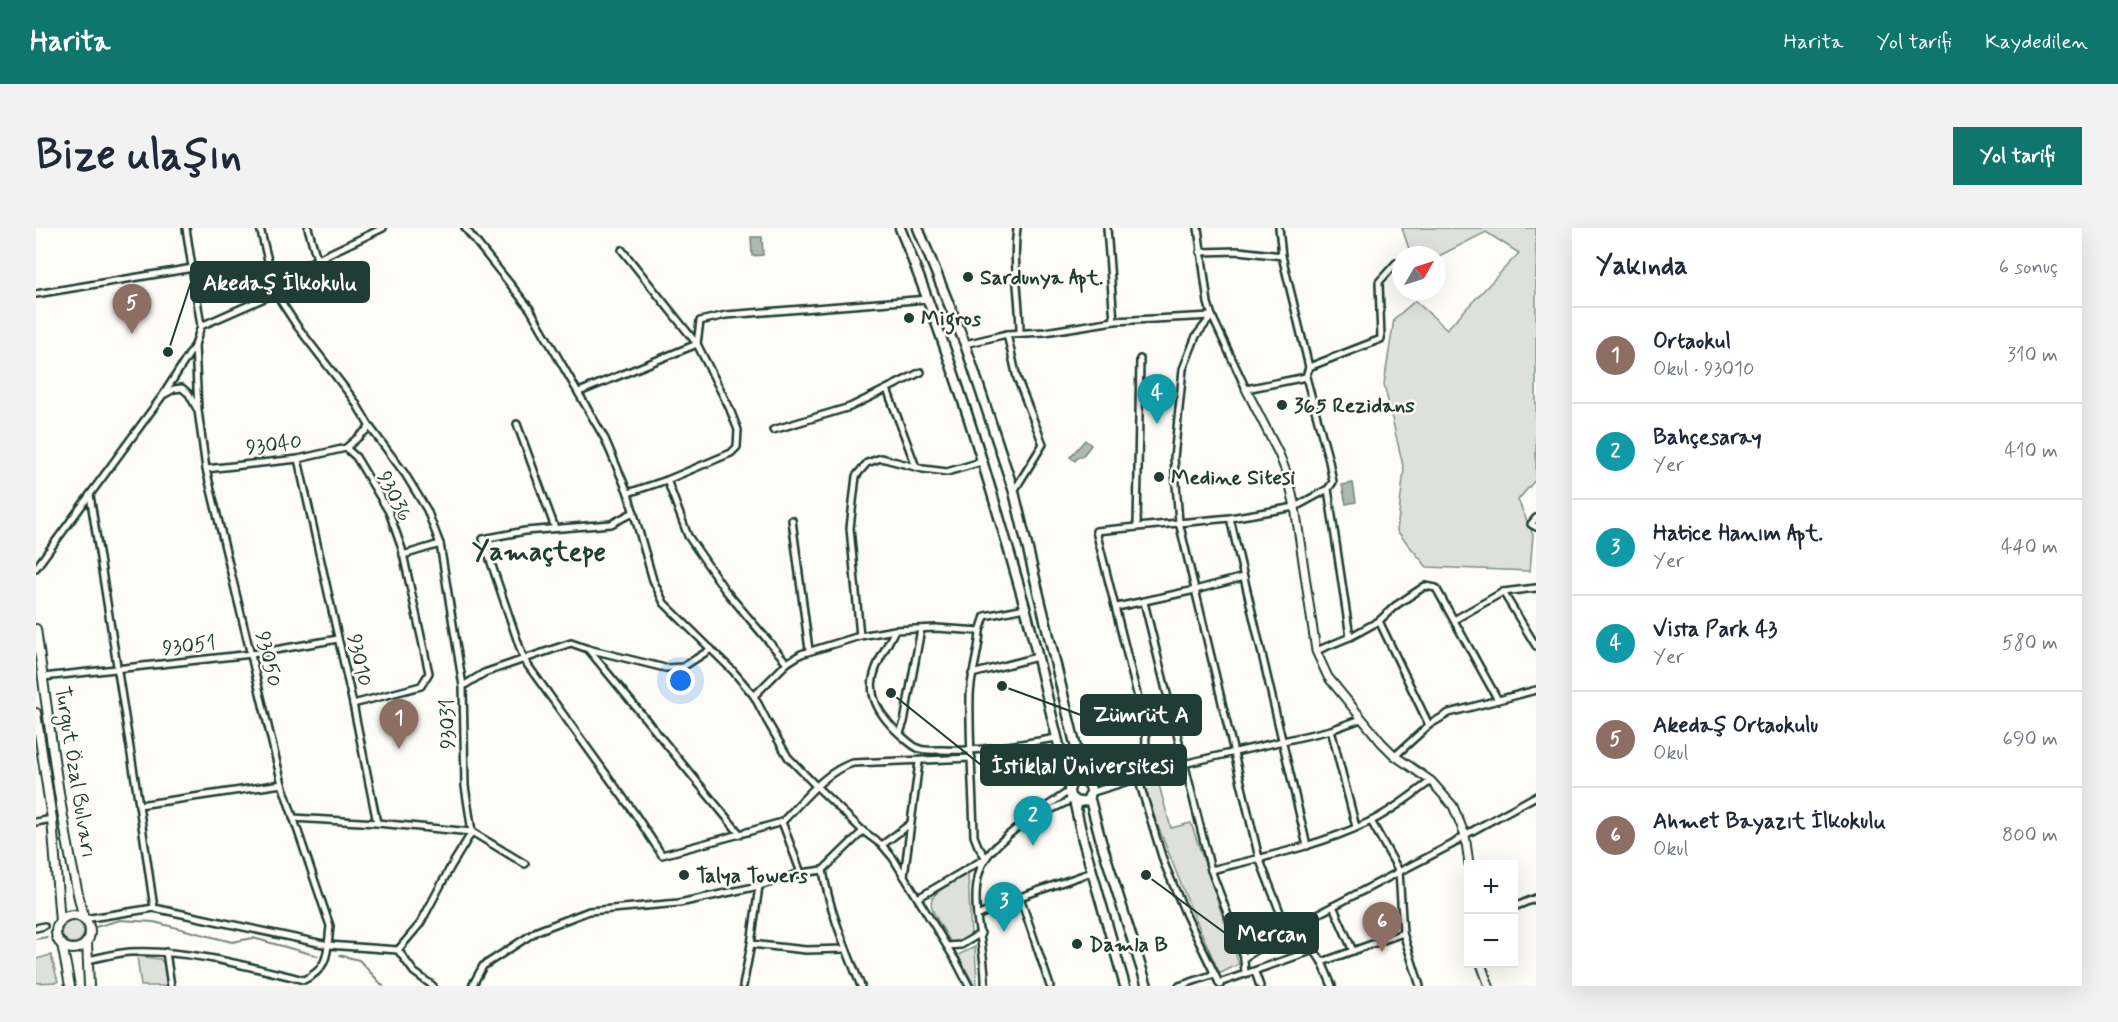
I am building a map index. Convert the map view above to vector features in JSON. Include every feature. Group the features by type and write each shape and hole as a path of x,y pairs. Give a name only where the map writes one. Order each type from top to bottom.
{"main road":[{"path":"900,228 928,299 1025,608 1071,794 1125,986"},
{"path":"918,228 964,344 1014,492 1085,782 1101,841 1147,986"},
{"name":"Turgut Özal Bulvarı","path":"36,629 70,861 84,919 90,932 87,942 89,986"},
{"name":"Turgut Özal Bulvarı","path":"36,713 52,819 60,921 57,930 70,986"},
{"path":"1071,794 1074,782 1085,782"},
{"path":"1071,794 1081,802 1090,794"},
{"path":"60,921 69,915 84,919"},
{"path":"62,944 72,948 83,946 87,942"}],"street":[{"path":"36,568 163,395 195,345 201,326 186,228"},
{"path":"260,228 276,293 297,326 354,400 370,427 346,448"},
{"path":"308,228 317,259"},
{"path":"274,285 301,267 383,228"},
{"path":"465,228 531,309 605,439 628,493 653,580 664,603 733,671 754,696 766,722 788,757 863,831 882,845 918,898 969,986"},
{"path":"1017,228 1015,244 1020,333"},
{"path":"1107,228 1114,321"},
{"path":"1198,228 1208,303 1212,316 1288,477 1295,507 1316,651 1328,677 1361,719 1395,756 1431,782 1453,806 1465,835 1468,860"},
{"path":"1145,776 1146,730 1096,531 1230,518 1295,507 1329,489 1333,482 1306,377 1309,368 1282,256 1279,228"},
{"path":"622,250 697,345 729,407 738,430 737,447 731,453 667,480 628,493"},
{"path":"1200,252 1239,251 1282,256"},
{"path":"36,294 193,268"},
{"path":"1309,368 1381,339 1380,282 1392,268"},
{"path":"201,326 276,293"},
{"path":"697,345 700,321 726,315 928,299"},
{"path":"964,344 1007,334 1045,332 1114,321 1212,316"},
{"path":"1212,316 1196,336 1183,369 1174,458 1179,522 1259,858 1287,930 1314,950 1332,986"},
{"path":"1007,334 1017,378 1043,444 1014,492"},
{"name":"93050","path":"166,952 220,960 304,980 317,974 325,962 330,926 282,784 206,469 198,410 195,345"},
{"path":"579,392 697,345"},
{"path":"1137,527 1140,359"},
{"path":"773,430 850,407 921,372"},
{"path":"1246,389 1306,377"},
{"path":"163,395 174,389 182,388 189,394 198,410"},
{"path":"887,389 916,467"},
{"path":"517,424 555,528"},
{"name":"93031","path":"370,427 405,474 427,510 440,544 463,686 465,786 472,832"},
{"name":"93040","path":"206,469 298,459 346,448"},
{"name":"93036","path":"346,448 356,457 389,512 403,555 429,673 421,686 354,704"},
{"path":"860,636 850,528 856,476 867,463 881,458 947,472 981,462"},
{"name":"93010","path":"298,459 354,704 377,823"},
{"path":"667,480 688,536 724,590 787,663"},
{"path":"1329,489 1350,637"},
{"path":"90,495 154,908"},
{"path":"633,512 611,524 525,531 483,539 524,660 636,814 662,855 782,822 842,766 853,763 919,762 972,755 1057,738"},
{"path":"1230,518 1307,846"},
{"path":"1536,518 1531,524 1536,527"},
{"path":"792,520 809,650"},
{"path":"403,555 440,544"},
{"path":"1116,607 1244,577"},
{"path":"1316,651 1350,637 1379,621 1395,606 1425,586 1436,588 1498,700"},
{"path":"1454,620 1503,592 1536,588"},
{"path":"1503,592 1536,646"},
{"path":"1144,602 1211,870 1244,958 1245,974"},
{"path":"987,858 974,836 970,694 972,674 985,616 1025,608"},
{"path":"1379,621 1429,726"},
{"path":"900,733 921,629"},
{"path":"754,696 787,663 809,650 860,636 894,630 980,631"},
{"path":"894,630 873,678 872,695 878,710 918,749 972,755"},
{"name":"93051","path":"43,677 252,654 338,639"},
{"path":"463,686 484,673 571,643 665,668 683,667 711,649"},
{"path":"588,649 740,834"},
{"path":"972,674 1037,657"},
{"path":"1395,756 1429,726 1449,713 1536,690"},
{"path":"1090,794 1183,764 1331,730 1361,719"},
{"path":"1331,730 1356,827"},
{"path":"904,876 919,762"},
{"path":"1138,778 1164,863 1220,985 1314,950"},
{"path":"1085,782 1130,780"},
{"path":"1211,870 1307,846 1356,827 1371,821 1431,782"},
{"path":"139,805 282,784"},
{"path":"1028,820 1071,794"},
{"path":"918,898 987,858 1017,828 1071,794"},
{"path":"1244,958 1287,930 1453,844 1536,796"},
{"path":"293,818 472,832 525,864"},
{"path":"36,822 52,819"},
{"path":"1371,821 1399,871 1403,933 1420,986"},
{"path":"782,822 801,873"},
{"path":"882,845 910,824"},
{"path":"472,986 483,966 537,931 589,911 680,903 759,886 801,873 823,870 863,831"},
{"path":"398,950 420,924 472,832"},
{"path":"985,986 981,933 977,916 977,879 987,858"},
{"path":"823,870 846,949 861,986"},
{"path":"977,916 1020,897 1092,872"},
{"path":"743,986 759,886"},
{"path":"1020,897 1050,986"},
{"path":"1518,905 1536,898"},
{"path":"1333,906 1353,951"},
{"path":"84,919 154,908 328,945 398,950 414,972 433,986"},
{"path":"36,928 44,926"},
{"path":"947,946 961,945 981,933"},
{"path":"1322,962 1403,933"},
{"path":"751,944 806,950 846,949"},
{"path":"88,960 128,952 166,952 171,986"},
{"path":"1483,968 1489,986"},
{"path":"1255,972 1260,986"},
{"path":"1179,986 1215,974"}],"shaded area":[{"path":"1402,228 1536,228 1536,479 1518,500 1533,535 1530,571 1427,567 1397,531 1404,470 1384,384 1394,319 1415,301 1447,329 1519,253 1486,232 1446,252 1446,246 1408,246"},
{"path":"751,237 762,237 763,255 752,256"},
{"path":"1085,440 1091,445 1082,457 1078,457 1075,461 1070,457"},
{"path":"1353,483 1356,502 1346,504 1342,485"},
{"path":"1157,778 1171,828 1191,823 1239,964 1221,973 1188,902 1145,793 1146,784"},
{"path":"968,874 971,935 960,943 951,943 932,908 931,901 934,895"},
{"path":"73,921 83,928 84,932 77,942 73,943 63,936 62,932 69,922"},
{"path":"975,947 977,984 974,985 958,955"},
{"path":"51,955 58,982 36,983 36,959"},
{"path":"137,956 160,959 164,964 167,986 141,986"}],"waterway":[{"path":"92,928 120,920 154,922 232,942 253,938 318,956"},
{"path":"36,939 47,937"},
{"path":"339,955 359,960 383,986"}],"place":[{"name":"Sardunya Apt.","path":"968,277"},
{"name":"Migros","path":"909,318"},
{"name":"Akedaş Ortaokulu","path":"132,334"},
{"name":"Akedaş İlkokulu","path":"168,352"},
{"name":"365 Rezidans","path":"1282,405"},
{"name":"Vista Park 43","path":"1157,424"},
{"name":"Medine Sitesi","path":"1159,477"},
{"name":"Zümrüt A","path":"1002,686"},
{"name":"İstiklal Üniversitesi","path":"891,693"},
{"name":"Ortaokul","path":"399,749"},
{"name":"Bahçesaray","path":"1033,846"},
{"name":"Talya Towers","path":"684,875"},
{"name":"Mercan","path":"1146,875"},
{"name":"Hatice Hanım Apt.","path":"1004,932"},
{"name":"Damla B","path":"1077,944"},
{"name":"Ahmet Bayazıt İlkokulu","path":"1382,952"}],"district":[{"name":"Yamaçtepe","path":"539,551"}]}
